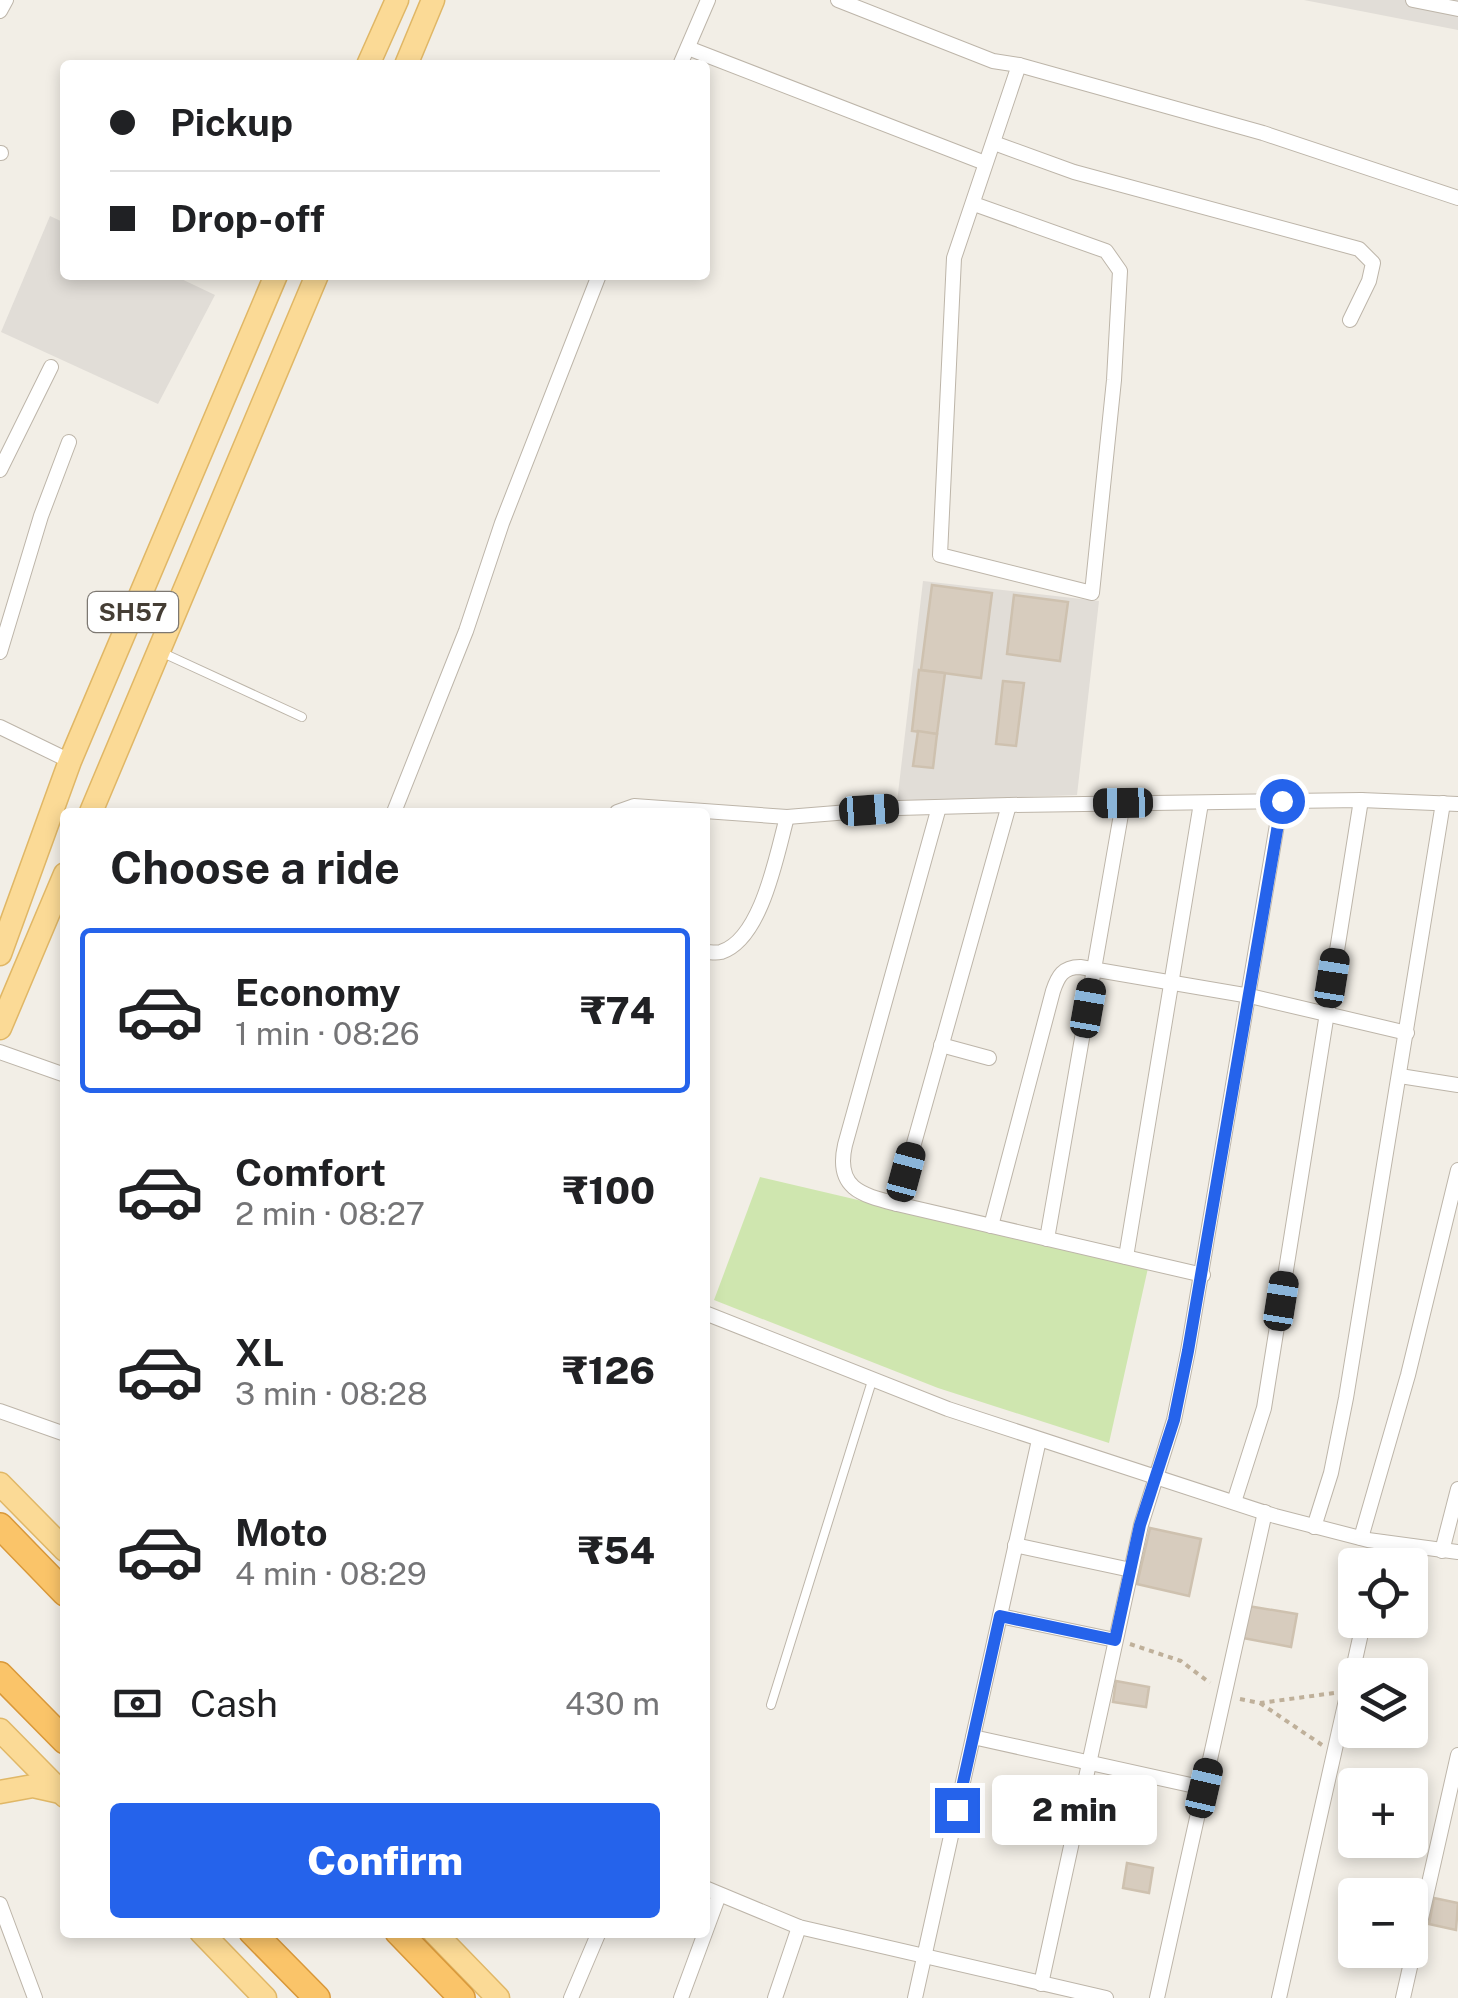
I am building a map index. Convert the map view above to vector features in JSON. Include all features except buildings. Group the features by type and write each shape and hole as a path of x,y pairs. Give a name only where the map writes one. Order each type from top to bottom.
{"highway":[{"path":"0,1526 60,1588"},
{"path":"0,1675 60,1736"},
{"path":"258,1938 317,1998"},
{"path":"404,1938 462,1998"}],"main road":[{"path":"370,60 397,0"},
{"path":"408,60 433,0"},
{"name":"SH57","path":"0,954 70,762 274,280"},
{"name":"SH57","path":"93,808 315,280"},
{"path":"0,1028 60,886"},
{"path":"0,1484 60,1545"},
{"path":"0,1730 60,1791"},
{"path":"0,1792 33,1786 60,1794"},
{"path":"206,1938 265,1998"},
{"path":"440,1938 498,1998"}],"street":[{"path":"0,11 6,0"},
{"path":"682,60 708,0"},
{"path":"838,0 992,61 1019,65 1262,133 1458,198"},
{"path":"1414,0 1458,9"},
{"path":"688,48 985,163"},
{"path":"974,204 1106,251 1120,271 1114,380 1092,593 940,555 954,258 1019,65"},
{"path":"994,143 1074,172 1359,248 1374,263 1350,320"},
{"path":"396,808 596,280"},
{"path":"0,470 51,368"},
{"path":"0,652 40,516 69,442"},
{"path":"0,727 70,762"},
{"path":"1234,1502 1264,1408 1361,800"},
{"path":"710,811 786,816 1008,805 1361,800 1451,804 1407,1033 1339,1436 1314,1527"},
{"path":"1041,1984 1130,1570 1174,1420 1203,1275 1282,801"},
{"path":"1126,1258 1200,802"},
{"path":"1047,1239 1123,803"},
{"path":"897,1204 1008,805"},
{"path":"939,807 843,1154 844,1172 852,1187 867,1196 897,1204 1203,1275"},
{"path":"628,808 664,808"},
{"path":"710,952 722,952 746,934 765,894 786,816"},
{"path":"991,1226 1056,981 1067,968 1094,969 1250,996 1407,1033"},
{"path":"942,1046 989,1058"},
{"path":"0,1052 60,1073"},
{"path":"1400,1076 1458,1085"},
{"path":"1361,1538 1408,1375 1458,1170"},
{"path":"710,1315 872,1380 1038,1440 1264,1512 1361,1538 1450,1552 1458,1489"},
{"path":"0,1411 60,1432"},
{"path":"915,1998 1038,1440"},
{"path":"1158,1998 1264,1512"},
{"path":"1380,1548 1382,1542"},
{"path":"1015,1545 1130,1570"},
{"path":"1000,1616 1115,1640"},
{"path":"1279,1998 1360,1638"},
{"path":"973,1737 1204,1788"},
{"path":"1403,1998 1452,1814 1458,1755"},
{"path":"712,1891 799,1927 1106,1998"},
{"path":"0,1904 35,1998"},
{"path":"775,1998 799,1927"},
{"path":"572,1998 597,1938"},
{"path":"681,1998 698,1938"}],"lane":[{"path":"159,651 302,717"},
{"path":"771,1705 872,1380"}],"path":[{"path":"1260,1703 1334,1753"}],"shaded area":[{"path":"1304,0 1458,0 1458,30"},
{"path":"50,216 60,221 60,280 184,280 215,295 158,404 1,332"},
{"path":"923,581 1099,601 1077,795 897,802"}],"green space":[{"path":"760,1177 1148,1268 1109,1443 938,1388 714,1300"}],"route":[{"path":"957,1810 1000,1616 1115,1640 1140,1525 1174,1420 1188,1351 1282,801"}]}
